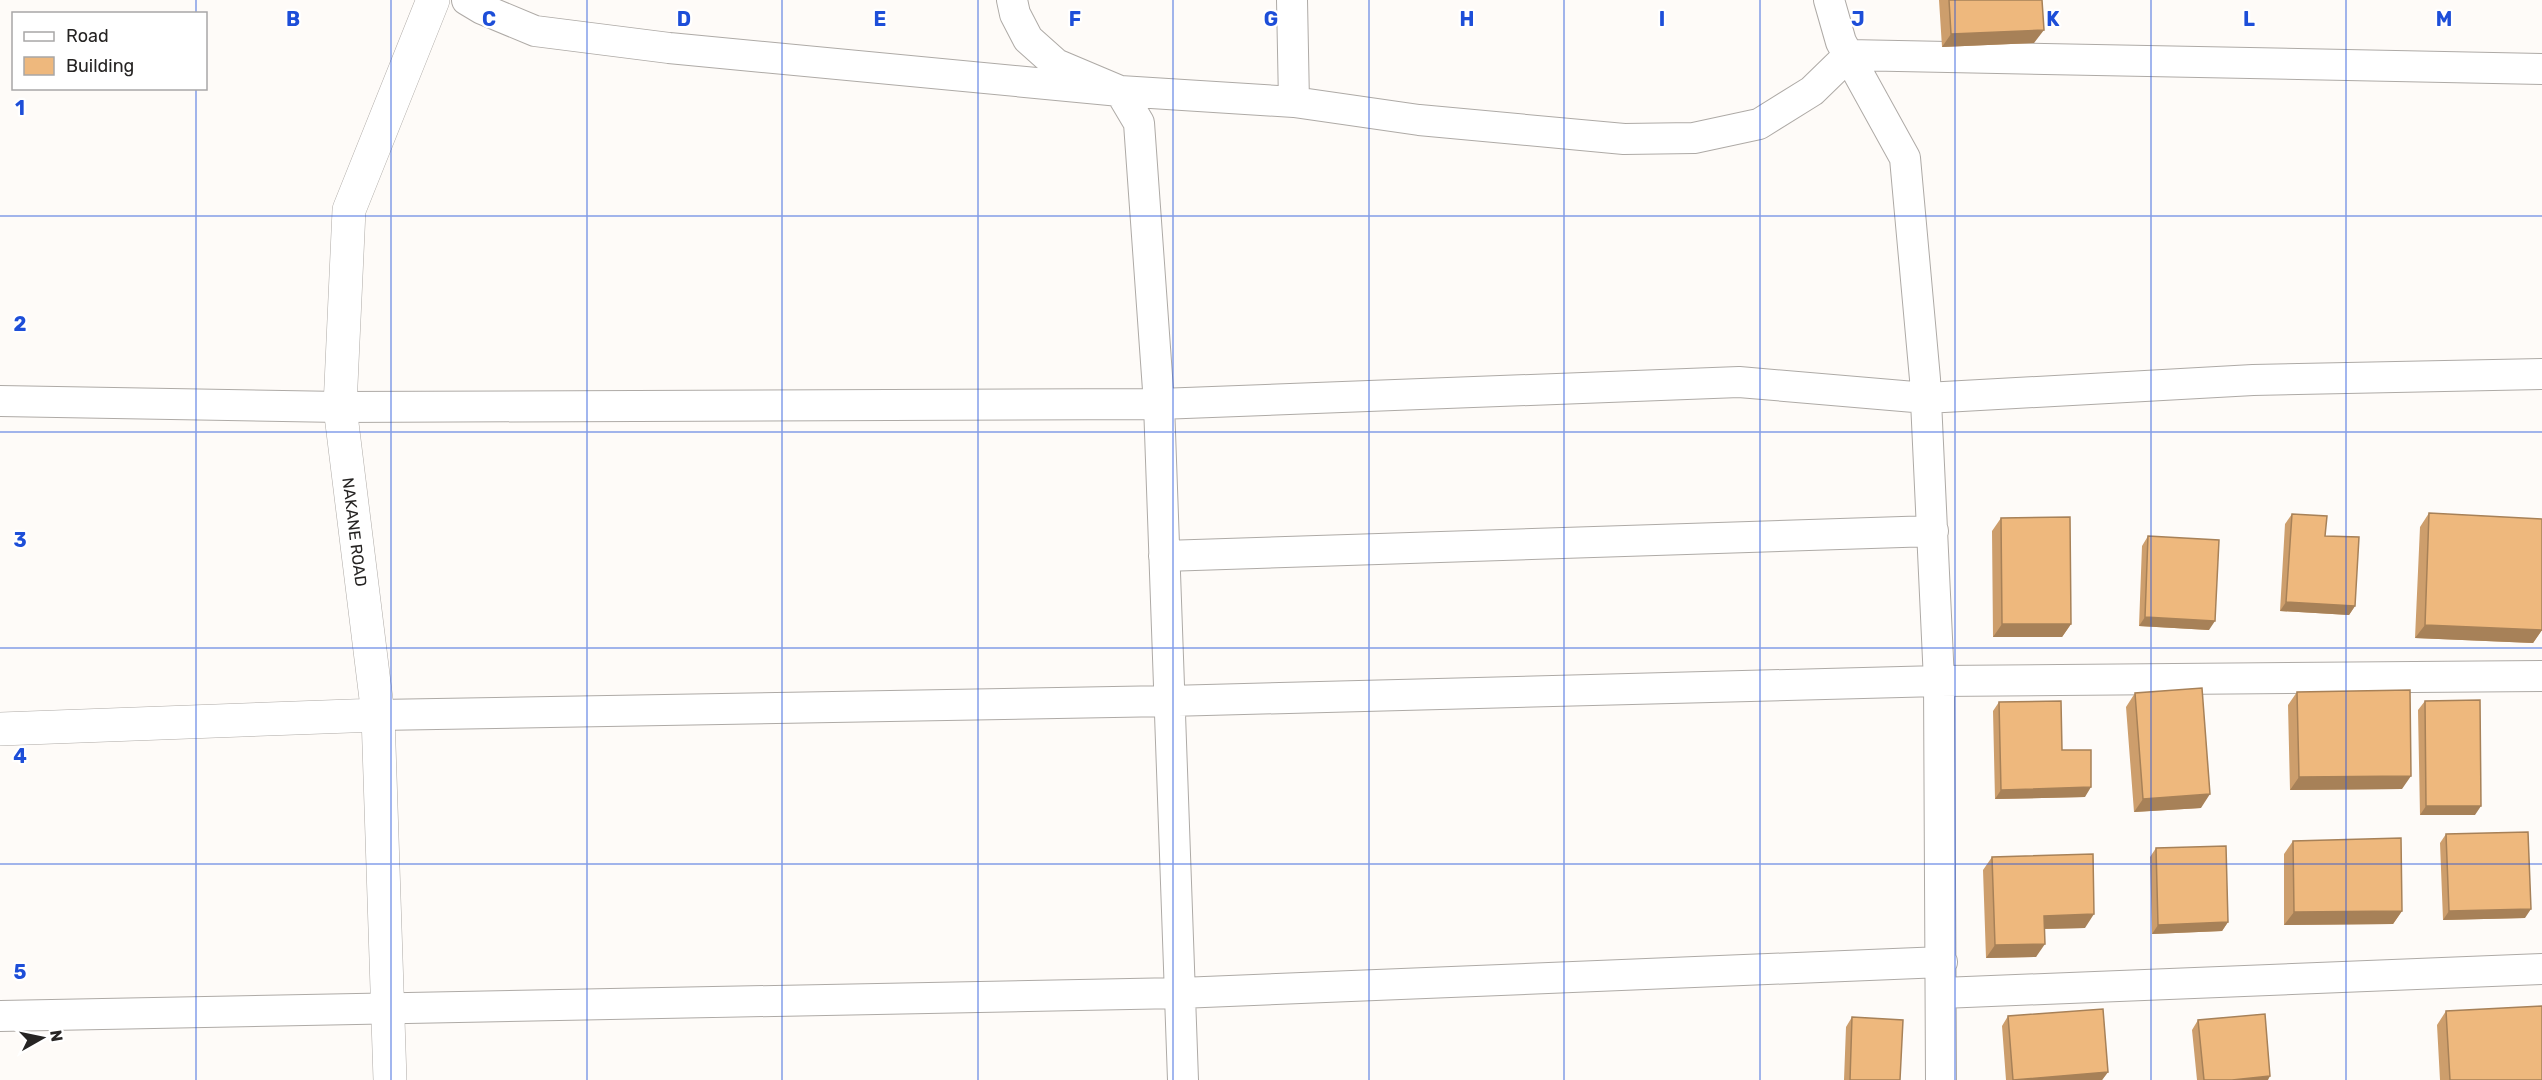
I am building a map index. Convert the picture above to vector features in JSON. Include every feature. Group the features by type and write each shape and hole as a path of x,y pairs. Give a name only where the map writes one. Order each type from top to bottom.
{"street":[{"name":"NAKANE ROAD","path":"390,1080 378,715 340,407 350,210 433,0"},
{"path":"467,0 482,9 535,31 669,48 1120,91 1294,102 1419,120 1624,139 1694,138 1759,124 1812,91 1849,55 2542,69"},
{"path":"1012,0 1015,14 1028,39 1056,64 1120,91 1139,123 1159,404 1183,1080"},
{"path":"1292,0 1294,102"},
{"path":"1829,0 1841,42 1905,158 1926,398 1939,681 1941,1080"},
{"path":"0,400 340,407 1159,404 1739,382 1926,398 2253,380 2542,374"},
{"path":"1164,556 1933,531"},
{"path":"0,729 378,715 1169,701 1939,681 2542,676"},
{"path":"0,1016 1180,993 1942,962"},
{"path":"1942,993 2542,969"}],"building":[{"path":"1949,0 2042,0 2044,30 1951,34"},
{"path":"2429,513 2542,519 2542,630 2425,625"},
{"path":"2292,514 2327,516 2325,536 2359,537 2355,606 2286,602"},
{"path":"2070,517 2071,624 2002,624 2001,518"},
{"path":"2148,536 2219,540 2215,621 2145,617"},
{"path":"2202,688 2210,794 2143,799 2135,693"},
{"path":"2410,690 2411,776 2299,777 2297,692"},
{"path":"2480,700 2481,806 2426,806 2425,701"},
{"path":"2061,701 2062,750 2091,750 2091,787 2001,790 1999,702"},
{"path":"2528,832 2531,909 2449,911 2446,834"},
{"path":"2401,838 2402,911 2294,912 2293,841"},
{"path":"2226,846 2228,922 2158,925 2156,848"},
{"path":"2093,854 2094,914 2044,916 2045,944 1995,945 1992,857"},
{"path":"2542,1006 2542,1080 2450,1080 2446,1011"},
{"path":"2103,1009 2108,1072 2013,1080 2008,1016"},
{"path":"2265,1014 2270,1076 2204,1080 2198,1020"},
{"path":"1852,1017 1903,1020 1900,1080 1850,1080"}]}
